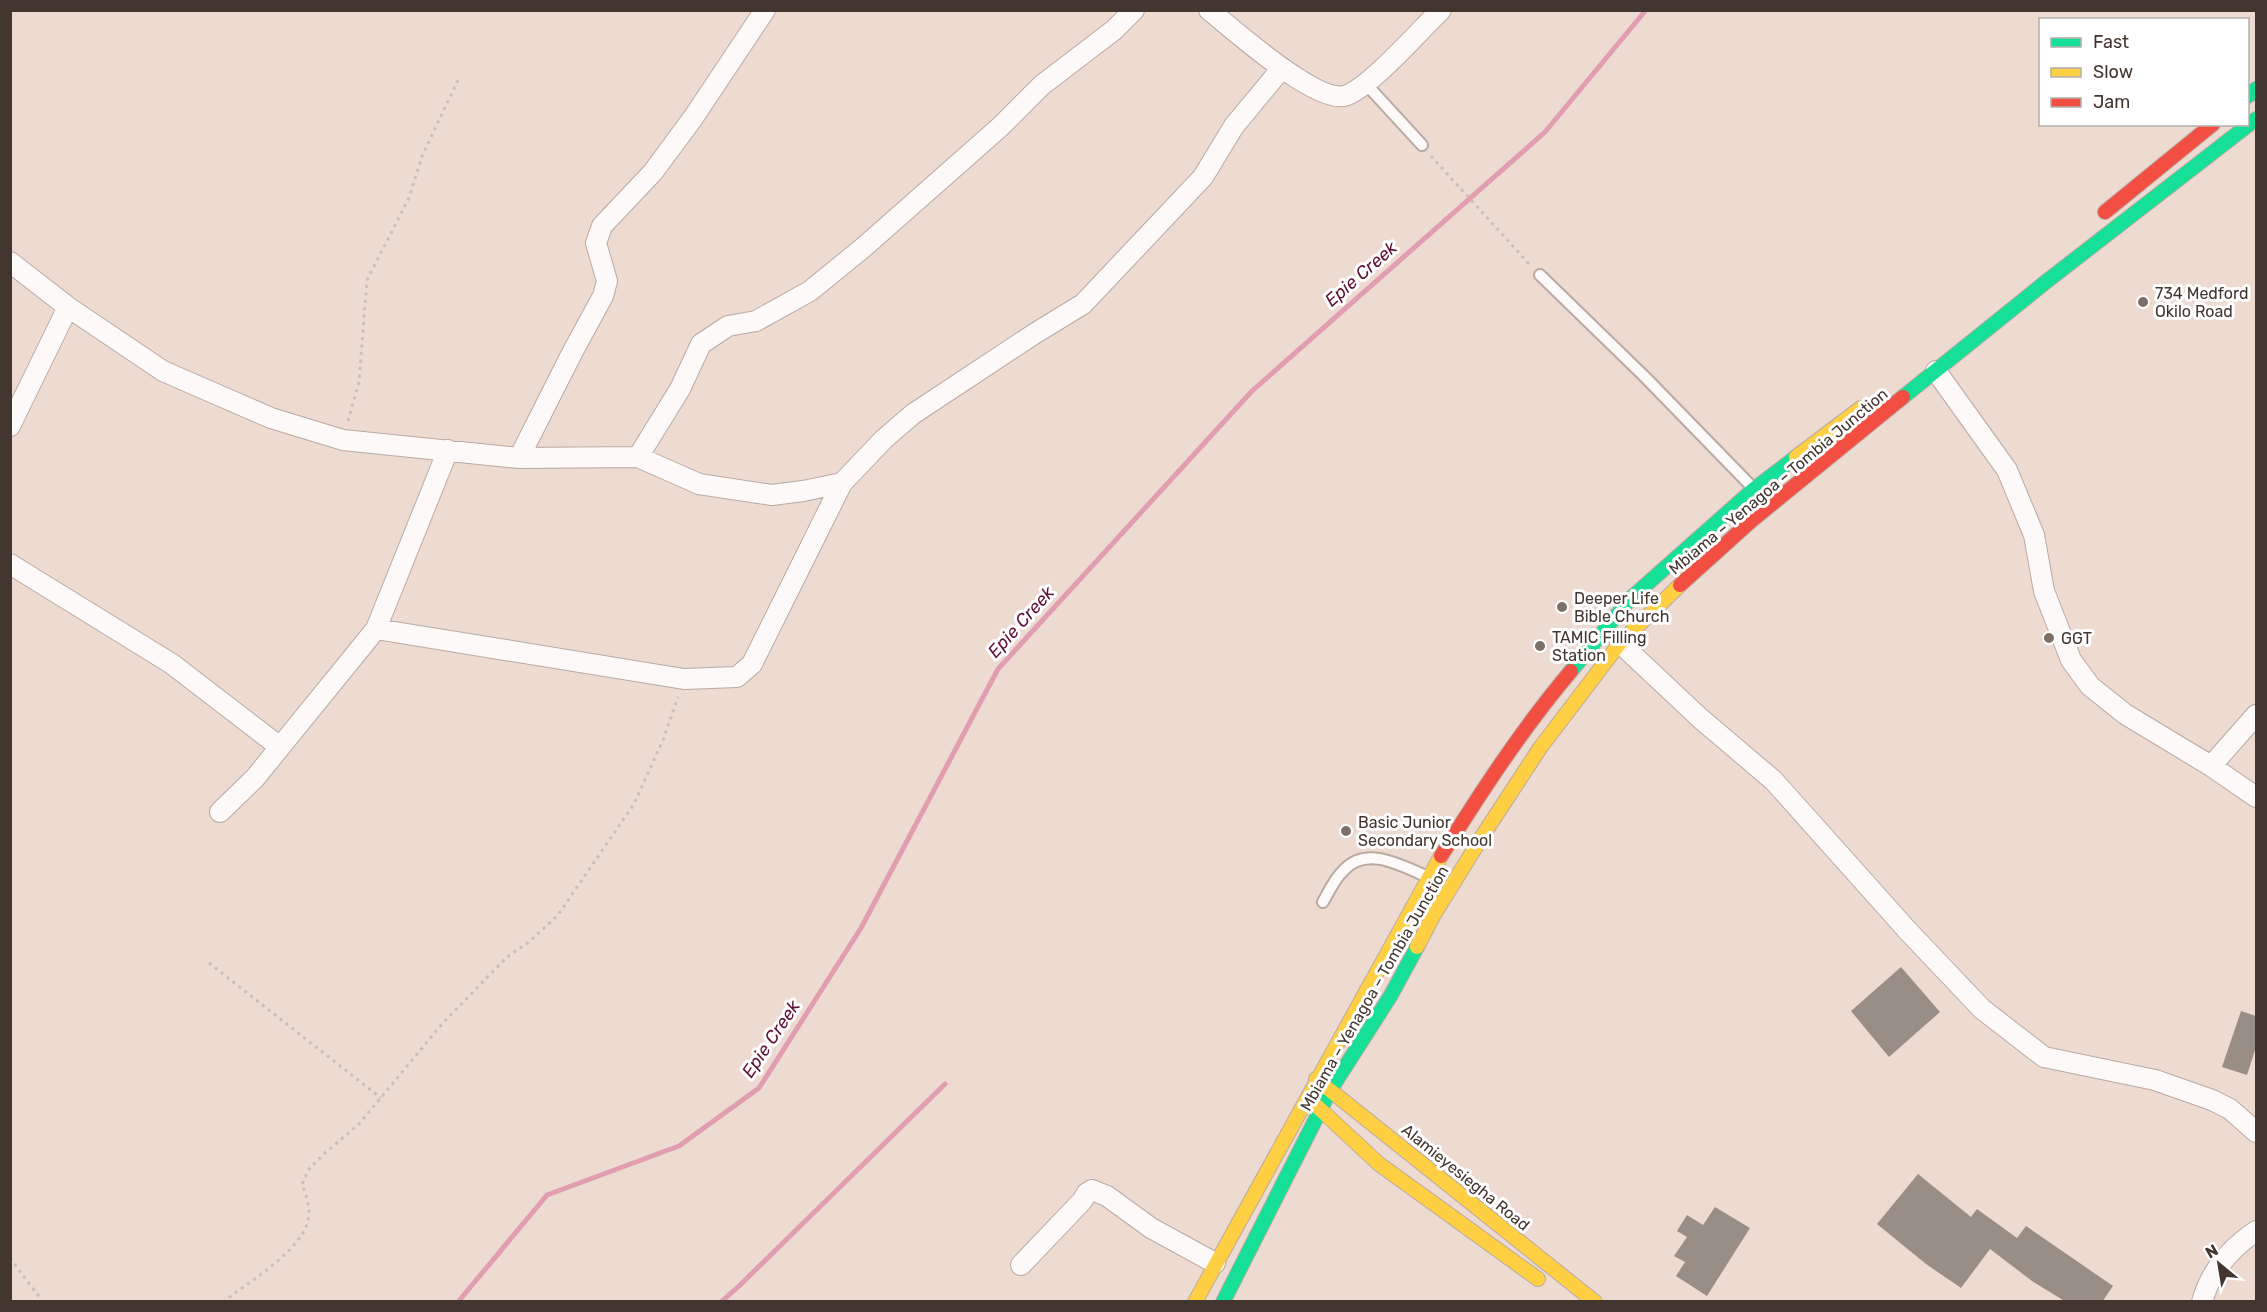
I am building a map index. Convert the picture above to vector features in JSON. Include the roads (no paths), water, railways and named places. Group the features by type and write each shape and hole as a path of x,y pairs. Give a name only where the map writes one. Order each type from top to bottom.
{"main road":[{"path":"2094,220 2210,126"},
{"name":"Mbiama – Yenagoa – Tombia Junction","path":"1223,1302 1331,1089 1391,995 1433,916 1540,748 1620,644 1663,600 1751,521 2047,281 2247,126"},
{"name":"Mbiama – Yenagoa – Tombia Junction","path":"1195,1302 1428,877 1480,794 1539,709 1630,599 1754,489 1876,396"},
{"name":"Alamieyesiegha Road","path":"1316,1079 1595,1302"},
{"path":"1307,1097 1378,1164 1550,1288"}],"street":[{"path":"519,458 603,296 608,281 596,243 602,225 652,172 693,118 765,10"},
{"path":"638,457 680,389 701,344 728,326 756,321 810,291 1000,126 1042,85 1114,30 1134,10"},
{"path":"1209,10 1282,68 1322,93 1344,96 1366,84 1440,10"},
{"path":"376,628 684,679 737,677 752,664 842,483 884,439 913,414 1083,304 1203,177 1234,126 1282,68"},
{"path":"10,262 68,307 164,371 271,418 343,440 519,458 638,457 699,484 772,495 842,483"},
{"path":"10,426 68,307"},
{"path":"1936,371 2007,470 2034,535 2044,591 2071,660 2090,686 2125,714 2211,766 2256,797"},
{"path":"220,812 255,778 376,628 448,450"},
{"path":"10,564 172,664 280,747"},
{"path":"1620,644 1773,780 1982,1010 2044,1057 2155,1080 2212,1100 2230,1109 2256,1132"},
{"path":"2211,766 2256,715"},
{"path":"1020,1265 1092,1190 1107,1196 1150,1228 1215,1263"},
{"path":"2202,1302 2206,1287 2226,1256 2256,1231"}],"lane":[{"path":"1366,84 1422,146"},
{"path":"1540,275 1645,377 1754,489"},
{"path":"1323,902 1342,871 1361,858 1385,859 1428,877"}],"waterway":[{"name":"Epie Creek","path":"458,1302 547,1195 679,1146 759,1088 861,928 998,669 1252,391 1545,132 1646,10"},
{"path":"721,1302 945,1084"}],"place":[{"name":"734 Medford Okilo Road","path":"2143,302"},
{"name":"Deeper Life Bible Church","path":"1562,607"},
{"name":"GGT","path":"2049,638"},
{"name":"TAMIC Filling Station","path":"1540,646"},
{"name":"Basic Junior Secondary School","path":"1346,831"}]}
